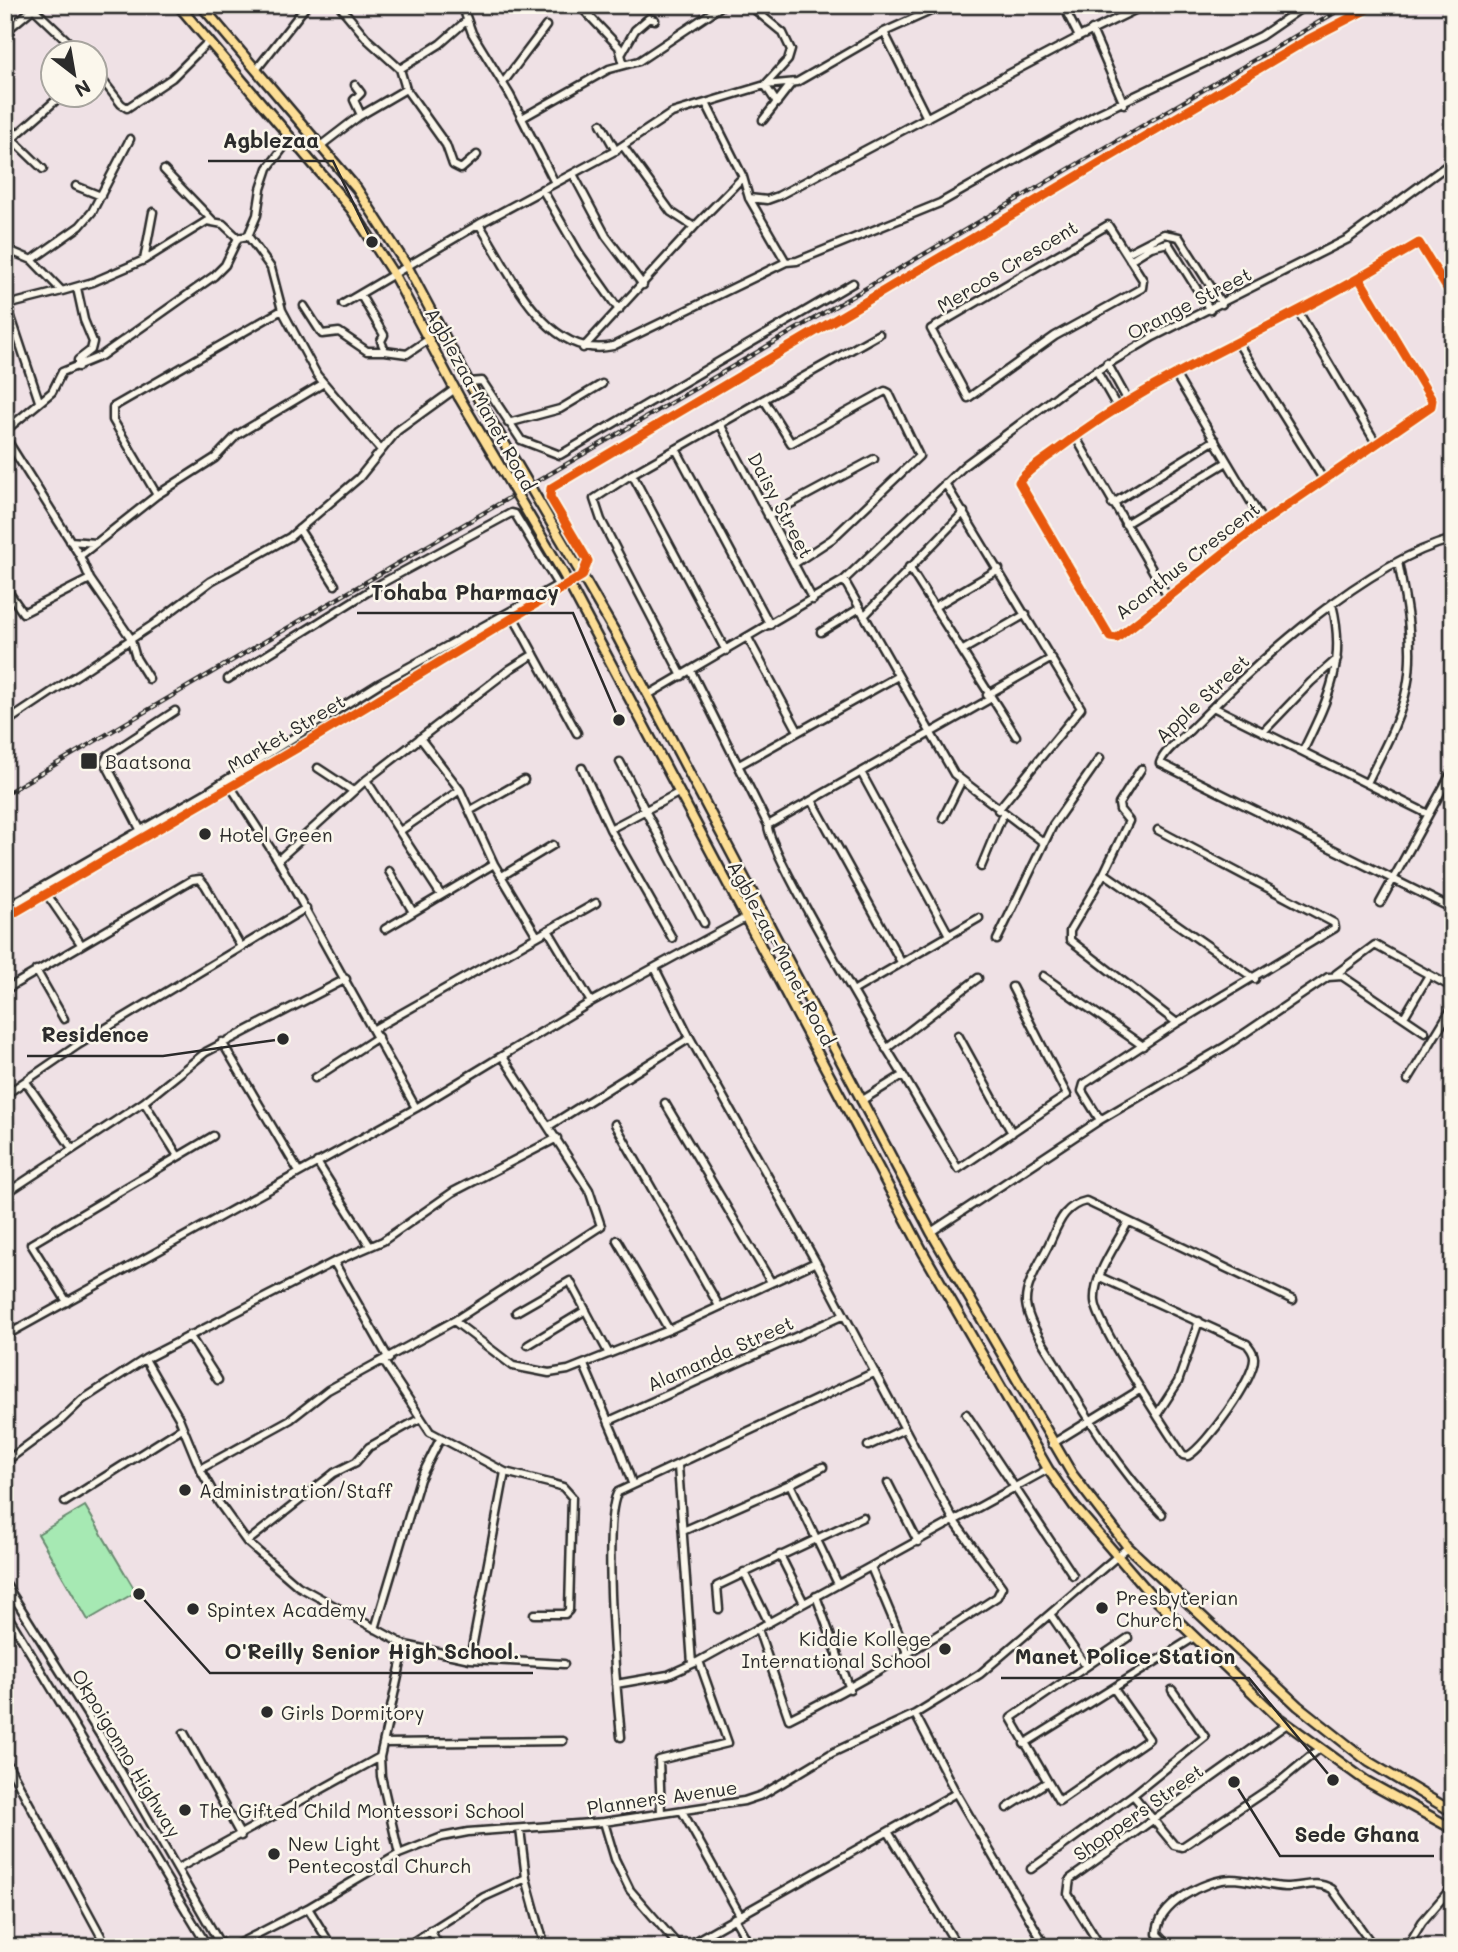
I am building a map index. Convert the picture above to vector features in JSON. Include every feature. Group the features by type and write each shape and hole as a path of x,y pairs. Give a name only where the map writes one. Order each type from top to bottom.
{"main road":[{"name":"Agblezaa-Manet Road","path":"178,5 352,210 394,275 457,393 569,583 910,1228 1048,1468 1115,1557 1193,1638 1287,1724 1366,1781 1453,1829"},
{"path":"201,5 319,147"},
{"name":"Agblezaa-Manet Road","path":"319,147 357,189 407,266 470,385 576,565 762,909 931,1232 1052,1444 1090,1499 1128,1546 1298,1706 1369,1762 1453,1812"}],"street":[{"path":"256,70 307,5"},
{"path":"339,5 368,40 400,69 406,89 446,145 453,165 461,169 477,156"},
{"path":"461,5 466,21 522,117 555,183"},
{"path":"579,5 595,18 622,53 624,65"},
{"path":"522,117 609,69 639,61 723,5"},
{"path":"749,5 783,33 791,50 788,60 765,85"},
{"path":"763,120 791,84 884,32 944,5"},
{"path":"1063,5 1079,37"},
{"path":"750,198 768,200 778,196 1144,5"},
{"path":"582,576 588,561 550,497 551,488 1307,40 1374,5"},
{"path":"479,224 542,322 583,348 613,346 786,262 807,259 940,204 978,179 1096,115 1124,104 1261,36 1302,6"},
{"path":"5,32 35,7 65,38"},
{"path":"622,53 641,23 649,18 655,20"},
{"path":"400,69 440,44 466,21"},
{"path":"503,83 546,26"},
{"path":"1092,30 1124,104"},
{"path":"884,32 926,118"},
{"path":"108,87 127,108 172,78 209,41"},
{"path":"343,304 479,224 623,146 672,114 765,85 791,84"},
{"path":"355,85 360,90 354,100 361,115"},
{"path":"765,85 777,103"},
{"path":"319,147 361,115 406,89"},
{"path":"707,105 743,177 750,198 786,262"},
{"path":"5,145 47,108"},
{"path":"601,124 616,150"},
{"path":"12,139 43,169"},
{"path":"32,260 80,226 101,196 130,139"},
{"path":"248,236 257,215 268,168 290,139"},
{"path":"623,146 671,212 694,228"},
{"name":"Orange Street","path":"648,695 845,580 985,448 1096,370 1348,239 1453,161"},
{"path":"164,170 213,221"},
{"path":"573,174 607,236 643,285"},
{"path":"583,348 743,177"},
{"path":"76,186 101,196"},
{"path":"542,189 579,253 619,310"},
{"path":"144,260 153,212"},
{"path":"38,401 6,302 77,288 144,260 199,224 213,221 223,224 238,238"},
{"name":"Mercos Crescent","path":"1105,226 1112,228 1129,257 1143,280 1142,288 1055,337 970,397 965,395 931,329 1105,226"},
{"path":"1129,257 1164,234 1179,237 1222,304"},
{"path":"238,238 248,236"},
{"path":"248,236 271,268 282,310 324,383 380,449"},
{"path":"5,431 52,392 62,372 101,355 214,276 225,265 238,238"},
{"path":"5,242 13,252 32,260 62,290"},
{"path":"1129,257 1161,243 1168,243 1210,310"},
{"name":"Acanthus Crescent","path":"1359,278 1433,403 1264,522 1117,638 1110,637 1020,486 1022,477 1117,407 1175,374 1299,313 1359,278 1419,243 1453,298"},
{"path":"470,385 482,381 521,440 561,455 853,283"},
{"path":"77,288 84,320 93,342 91,349 78,360 78,367"},
{"path":"360,294 384,335 381,341 385,351"},
{"path":"304,306 322,334 340,332 367,351 407,354 429,339"},
{"path":"157,495 113,420 113,407 282,310"},
{"path":"1299,313 1376,443"},
{"path":"682,676 594,503 597,497 632,474 879,334"},
{"path":"1238,343 1322,480"},
{"path":"1107,363 1128,401"},
{"path":"1096,370 1117,407"},
{"path":"1175,374 1264,522"},
{"path":"80,555 157,495 215,458 245,430 324,383"},
{"path":"508,423 560,409 602,384"},
{"path":"764,401 791,443 885,391 889,393 919,456 839,534 794,564"},
{"path":"5,723 154,624 211,582 258,557 299,530 359,478 380,449 397,432 457,393"},
{"name":"Daisy Street","path":"720,424 813,600"},
{"path":"1075,436 1168,597"},
{"path":"5,437 80,555 90,579 130,638 136,658 149,678"},
{"path":"1112,504 1215,440"},
{"path":"676,449 770,625"},
{"path":"768,516 874,459"},
{"path":"1125,524 1227,462"},
{"path":"632,474 726,651"},
{"path":"945,483 1081,708 1000,812 981,867"},
{"path":"864,616 964,512"},
{"path":"228,679 382,583 511,513 515,514 558,585"},
{"path":"299,530 335,585"},
{"name":"Apple Street","path":"1394,881 1161,765 1160,759 1213,707 1332,604 1398,562 1432,544 1453,539"},
{"path":"70,541 96,543"},
{"path":"1367,783 1394,726 1407,686 1410,645 1406,600 1398,562"},
{"path":"909,568 963,650 988,697 1016,736"},
{"path":"936,606 999,569"},
{"name":"Market Street","path":"5,918 231,787 582,576"},
{"path":"5,587 23,613 90,579"},
{"path":"845,580 930,733 961,782 1043,842"},
{"name":"Market Street","path":"5,908 207,792 380,683 558,585 569,583"},
{"path":"1303,751 1331,692 1338,659 1338,629 1332,604"},
{"path":"821,632 860,608"},
{"path":"963,650 1026,614"},
{"path":"514,618 577,733"},
{"path":"748,638 799,731"},
{"path":"278,860 366,780 534,654"},
{"path":"768,825 862,774 1052,658"},
{"path":"1264,732 1311,682 1338,659"},
{"path":"691,671 768,825 776,851 954,1167 962,1167 1069,1093 1012,987"},
{"path":"739,765 898,676"},
{"path":"1213,707 1428,814"},
{"path":"140,829 105,762 108,755 175,711"},
{"path":"420,738 460,790 495,864 537,936"},
{"path":"997,940 1043,842 1100,758"},
{"path":"620,762 704,923"},
{"path":"318,768 353,792"},
{"path":"582,768 610,829 672,938"},
{"path":"1141,769 1119,804 1119,810 1129,821 1104,873 1070,931 1070,940 1177,1023"},
{"path":"1380,903 1453,770"},
{"path":"862,774 949,935"},
{"path":"366,780 441,895"},
{"path":"471,810 524,780"},
{"path":"943,818 961,782"},
{"path":"231,787 306,908 416,1108"},
{"path":"400,831 460,790"},
{"path":"610,829 680,792"},
{"path":"813,802 901,962"},
{"path":"1100,1120 1081,1089 1177,1023 1255,979 1336,925 1158,830"},
{"path":"502,876 552,845"},
{"path":"385,929 495,864"},
{"path":"389,871 413,912"},
{"path":"1104,873 1255,979"},
{"path":"5,990 192,880 200,879 240,945"},
{"path":"1394,881 1453,909"},
{"path":"46,893 81,944"},
{"path":"374,1028 596,903"},
{"path":"5,1095 78,1045 240,945 306,908"},
{"path":"5,1336 416,1108 591,1002 762,909"},
{"path":"853,991 979,918"},
{"path":"548,930 591,1002"},
{"path":"931,1232 1100,1120 1226,1046 1375,946 1446,984"},
{"path":"655,968 690,1038 816,1262 954,1521 999,1582 1002,1593 908,1655 850,1689 789,1719 758,1629"},
{"path":"36,970 64,1019"},
{"path":"1336,974 1425,1032"},
{"path":"1404,1017 1429,975"},
{"path":"1043,976 1143,1046"},
{"path":"886,1049 978,978"},
{"path":"5,1194 144,1102 222,1042 346,979"},
{"path":"1408,1080 1453,1006"},
{"path":"958,1035 1012,1133"},
{"path":"315,1078 378,1037"},
{"path":"549,1126 690,1038"},
{"path":"222,1042 299,1172"},
{"path":"200,1469 291,1419 328,1390 454,1321 601,1226 589,1190 503,1057"},
{"path":"861,1101 902,1074"},
{"path":"26,1082 72,1148"},
{"path":"144,1102 178,1156"},
{"path":"666,1103 771,1282"},
{"path":"615,1124 719,1306"},
{"path":"66,1302 31,1244 214,1136"},
{"path":"5,1462 59,1422 82,1400 145,1359 400,1230 453,1192 557,1138"},
{"path":"317,1162 370,1246"},
{"path":"1162,1514 1138,1488 1089,1420 1034,1327 1026,1305 1027,1294 1062,1216 1073,1205 1086,1201 1293,1300"},
{"path":"1100,1277 1247,1344 1255,1359 1213,1433 1188,1456 1183,1455 1142,1389 1099,1315 1095,1301 1100,1277 1128,1222"},
{"path":"617,1240 669,1330"},
{"path":"334,1262 419,1419 440,1439 505,1472 563,1487 572,1497 569,1610 565,1614 534,1614"},
{"path":"454,1321 503,1360 525,1371 549,1373 583,1365 669,1330 816,1262"},
{"path":"516,1312 570,1281 609,1354"},
{"path":"528,1345 586,1310"},
{"name":"Alamanda Street","path":"609,1421 844,1315"},
{"path":"1158,1413 1178,1382 1199,1321"},
{"path":"189,1335 218,1380"},
{"path":"145,1359 180,1418 200,1469 247,1542 299,1586 405,1645 470,1659 564,1664"},
{"path":"583,1365 609,1421 632,1483"},
{"path":"621,1737 612,1590 615,1497 632,1483 678,1466 875,1372"},
{"path":"1052,1444 1142,1389"},
{"path":"966,1414 1073,1575"},
{"path":"247,1542 334,1473 356,1462 369,1447 419,1419"},
{"path":"65,1502 182,1428"},
{"path":"868,1446 904,1429"},
{"path":"375,1629 420,1479 440,1439"},
{"path":"661,1813 659,1760 728,1743 695,1663 678,1466"},
{"path":"683,1531 823,1467"},
{"path":"616,1684 668,1675 695,1663 1015,1490 1048,1468"},
{"path":"470,1659 505,1472"},
{"path":"888,1483 918,1542"},
{"path":"790,1484 838,1584"},
{"path":"719,1609 716,1587 863,1517"},
{"name":"Planners Avenue","path":"230,1947 308,1908 399,1854 442,1837 468,1832 604,1822 682,1811 762,1795 832,1753 915,1714 980,1674 1128,1546"},
{"path":"780,1555 804,1603"},
{"path":"871,1567 908,1655"},
{"path":"744,1572 769,1623"},
{"name":"Okpoigonno Highway","path":"5,1583 100,1735 219,1942"},
{"path":"816,1596 850,1689"},
{"name":"Okpoigonno Highway","path":"5,1611 210,1947"},
{"path":"1050,1614 1085,1665"},
{"path":"1114,1689 1149,1740 1059,1801 1011,1718 1128,1638"},
{"path":"1024,1744 1193,1638"},
{"path":"399,1854 381,1776 380,1757 405,1645"},
{"path":"1031,1869 1205,1737 1172,1690"},
{"path":"915,1714 956,1793 1046,1947"},
{"name":"Shoppers Street","path":"1101,1947 1068,1894 1070,1879 1287,1724"},
{"path":"184,1733 241,1836"},
{"path":"384,1743 563,1741"},
{"path":"1133,1794 1174,1845 1186,1845 1279,1782 1320,1749"},
{"path":"177,1869 380,1757"},
{"path":"5,1759 107,1947"},
{"path":"1007,1808 1047,1782"},
{"path":"604,1822 615,1859 630,1891 677,1944 688,1945 956,1793"},
{"path":"682,1811 751,1947"},
{"path":"520,1829 526,1878 545,1947"},
{"path":"889,1833 958,1947"},
{"path":"405,1947 484,1896 526,1878"},
{"path":"1169,1947 1157,1934 1165,1911 1210,1883 1232,1879 1280,1887 1312,1882 1323,1884 1332,1889 1374,1947"},
{"path":"1407,1947 1422,1922 1453,1886"},
{"path":"5,1903 5,1916"},
{"path":"308,1908 332,1947"},
{"path":"430,1930 440,1947"},
{"path":"210,1947 219,1942 230,1947"}],"green space":[{"path":"85,1506 136,1592 88,1620 38,1534"}],"railway":[{"path":"5,794 1348,5"}],"cycle path":[{"path":"5,918 309,741 582,576 588,561 550,497 551,488 1307,40 1375,5"},
{"path":"1359,278 1131,400 1038,464 1019,482 1110,637 1117,638 1263,522 1431,406 1432,400 1359,278 1419,243 1453,298"}],"place":[{"name":"Agblezaa","path":"372,242"},
{"name":"Tohaba Pharmacy","path":"619,720"},
{"name":"Baatsona","path":"89,761"},
{"name":"Hotel Green","path":"205,834"},
{"name":"Residence","path":"283,1039"},
{"name":"Administration/Staff","path":"185,1490"},
{"name":"O'Reilly Senior High School.","path":"139,1594"},
{"name":"Presbyterian Church","path":"1102,1608"},
{"name":"Spintex Academy","path":"193,1609"},
{"name":"Kiddie Kollege International School","path":"945,1649"},
{"name":"Girls Dormitory","path":"267,1712"},
{"name":"Manet Police Station","path":"1333,1780"},
{"name":"Sede Ghana","path":"1234,1782"},
{"name":"The Gifted Child Montessori School","path":"185,1810"},
{"name":"New Light Pentecostal Church","path":"274,1854"}]}
